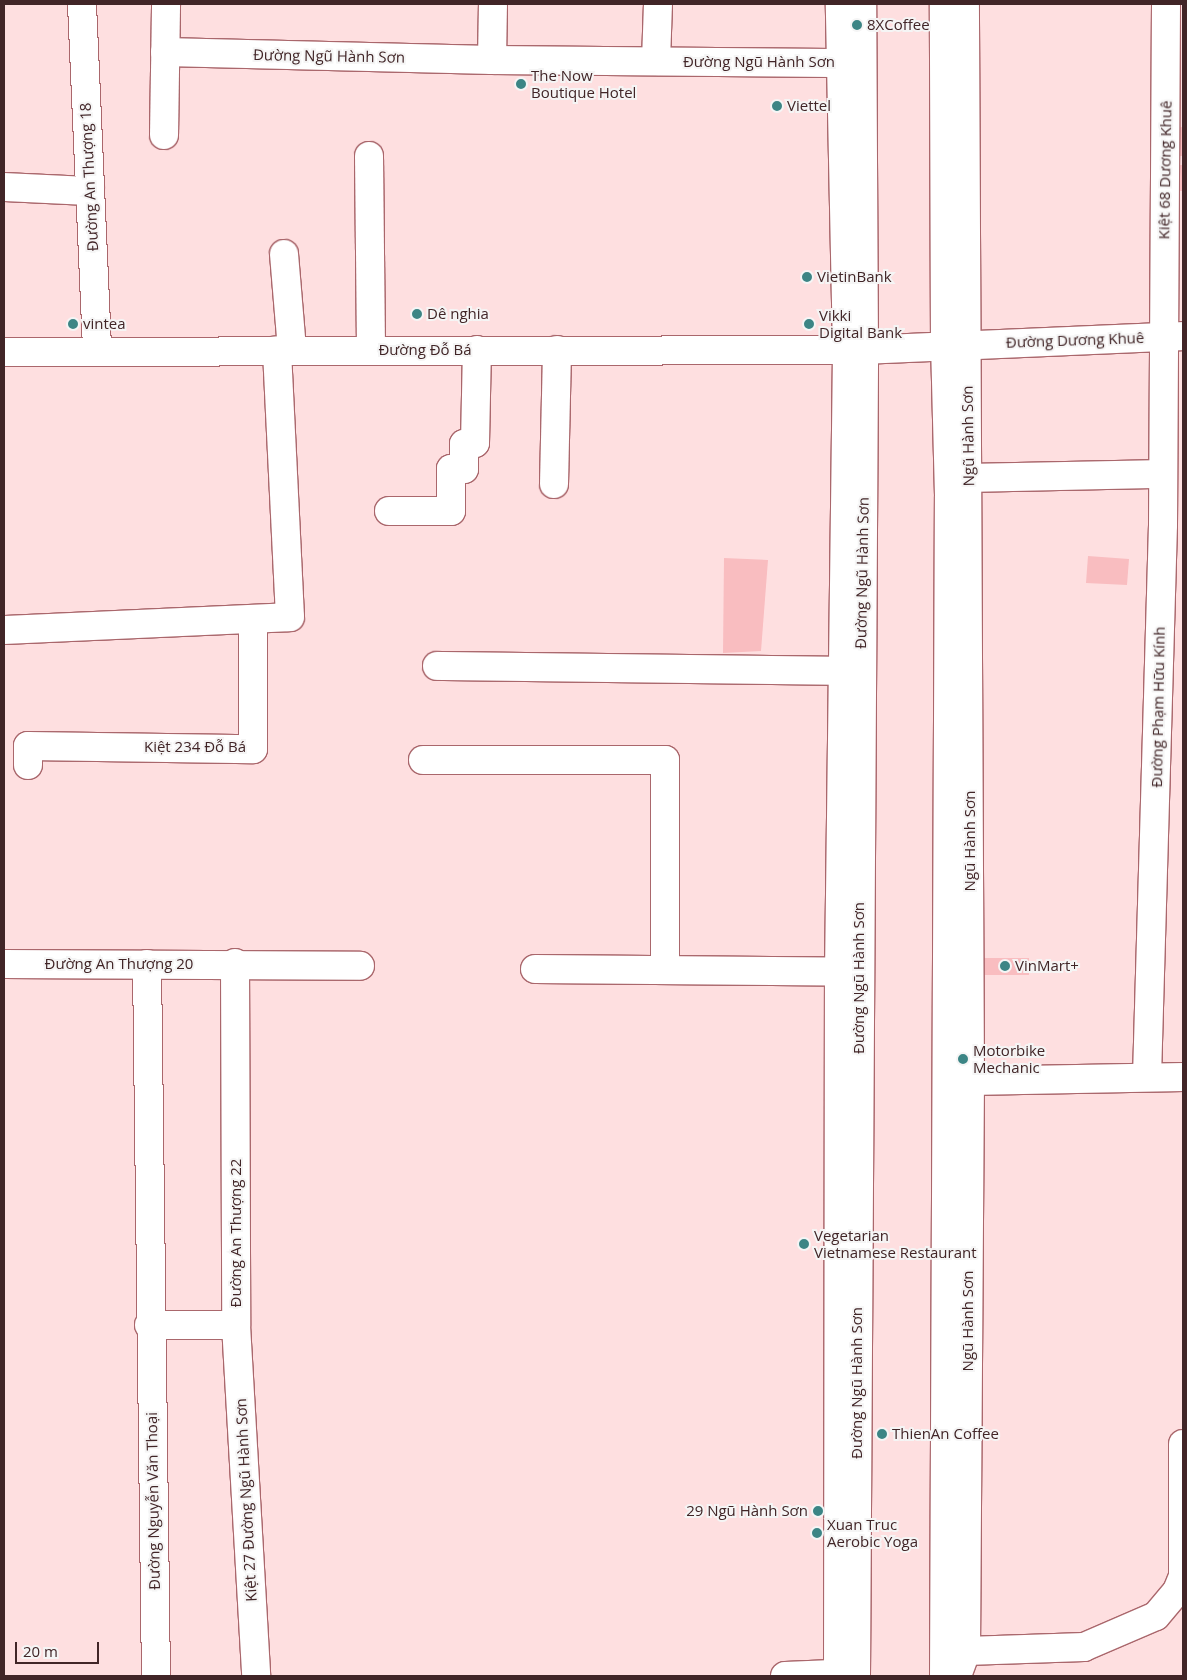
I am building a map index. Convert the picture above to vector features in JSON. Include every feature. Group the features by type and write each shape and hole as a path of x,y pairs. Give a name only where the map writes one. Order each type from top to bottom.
{"main road":[{"name":"Đường An Thượng 18","path":"82,4 97,350"},
{"path":"164,135 166,4"},
{"path":"492,60 493,4"},
{"path":"656,61 658,4"},
{"path":"840,4 850,63 855,350"},
{"path":"850,63 862,4"},
{"name":"Ngũ Hành Sơn","path":"944,4 956,345 968,478 970,1082 966,1650 957,1676"},
{"name":"Ngũ Hành Sơn","path":"944,1676 949,496 956,345 965,4"},
{"name":"Kiệt 68 Dương Khuê","path":"1166,4 1173,336"},
{"name":"Đường Ngũ Hành Sơn","path":"165,52 492,60 850,63 863,280 855,350 851,671 847,1675"},
{"path":"369,156 371,350"},
{"path":"4,187 90,191"},
{"path":"4,630 253,621 290,617 284,350 284,254"},
{"name":"Đường Dương Khuê","path":"855,350 1173,336"},
{"name":"Đường Phạm Hữu Kính","path":"1147,1077 1163,474 1173,336"},
{"name":"Đường Đỗ Bá","path":"4,352 97,350 855,350"},
{"path":"389,511 451,511 450,469 464,469 464,444 475,443 477,350"},
{"path":"554,484 557,350"},
{"path":"968,478 1163,474"},
{"name":"Kiệt 234 Đỗ Bá","path":"28,764 28,746 253,749 253,621"},
{"path":"437,666 851,671"},
{"path":"423,760 665,760 665,970"},
{"name":"Đường An Thượng 20","path":"4,964 234,963 360,966"},
{"name":"Đường An Thượng 22","path":"150,1325 236,1325 234,963"},
{"path":"146,964 150,1325"},
{"path":"535,969 849,972"},
{"path":"970,1082 1183,1077"},
{"name":"Đường Nguyễn Văn Thoại","path":"150,1325 156,1676"},
{"name":"Kiệt 27 Đường Ngũ Hành Sơn","path":"236,1325 256,1676"},
{"path":"966,1650 1084,1647 1156,1616 1181,1586 1183,1444"},
{"path":"785,1676 847,1675"}],"building":[{"path":"1183,127 1183,156 1172,156 1171,128"},
{"path":"1176,165 1183,165 1183,191 1176,191"},
{"path":"1088,556 1129,559 1127,585 1086,583"},
{"path":"724,558 768,560 761,651 723,653"},
{"name":"VinMart+","path":"980,958 1029,958 1029,975 980,975"}],"place":[{"name":"8XCoffee","path":"857,25"},
{"name":"The Now Boutique Hotel","path":"521,84"},
{"name":"Viettel","path":"777,106"},
{"name":"VietinBank","path":"807,277"},
{"name":"Dê nghia","path":"417,314"},
{"name":"vintea","path":"73,324"},
{"name":"Vikki Digital Bank","path":"809,324"},
{"name":"VinMart+","path":"1005,966"},
{"name":"Motorbike Mechanic","path":"963,1059"},
{"name":"Vegetarian Vietnamese Restaurant","path":"804,1244"},
{"name":"ThienAn Coffee","path":"882,1434"},
{"name":"29 Ngũ Hành Sơn","path":"818,1511"},
{"name":"Xuan Truc Aerobic Yoga","path":"817,1533"}]}
